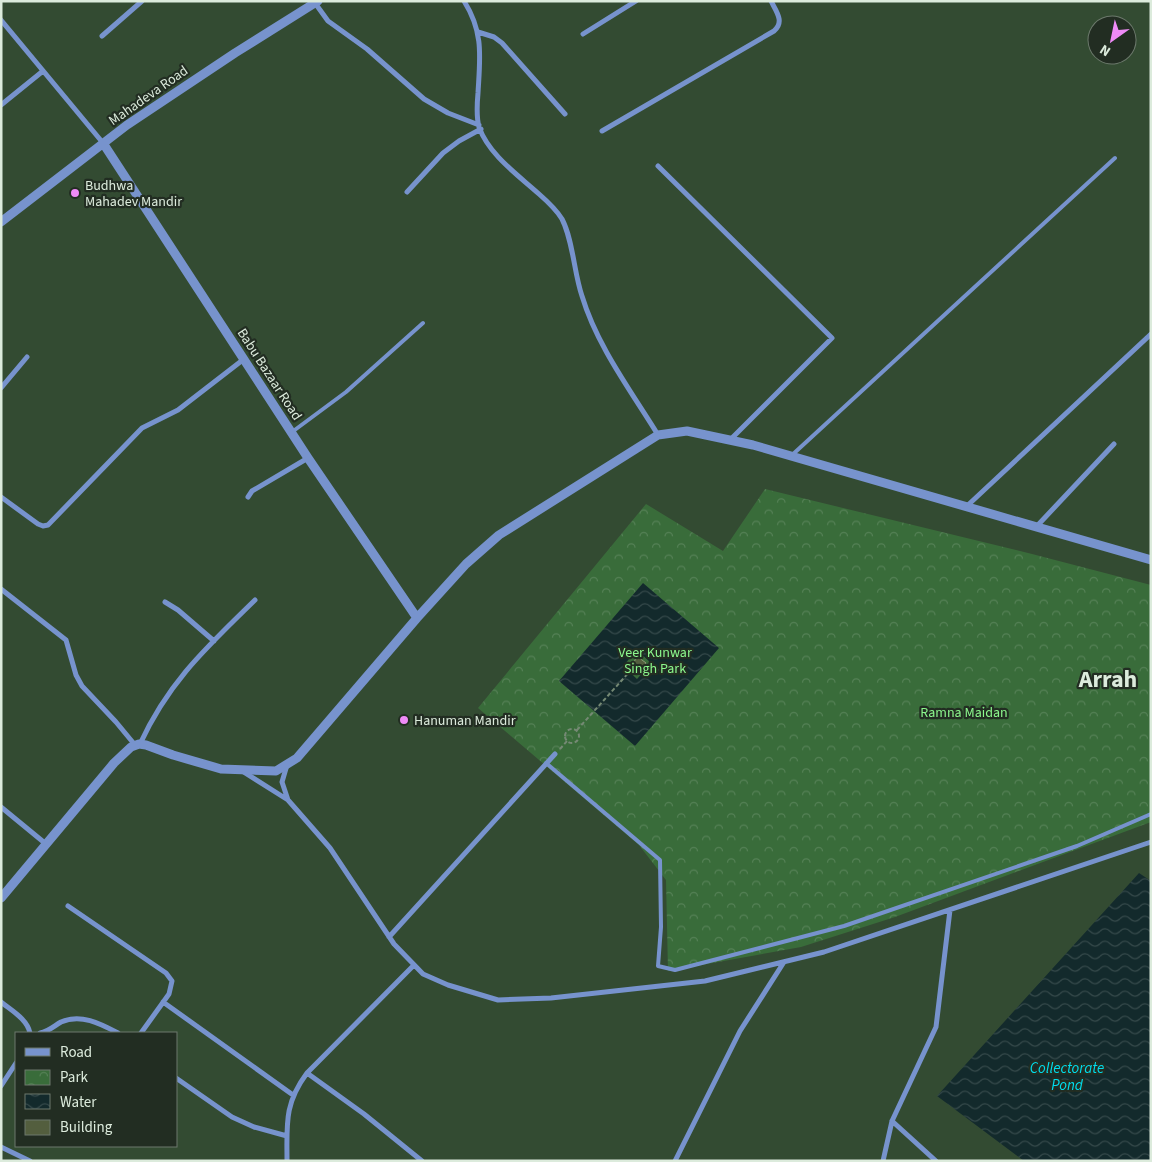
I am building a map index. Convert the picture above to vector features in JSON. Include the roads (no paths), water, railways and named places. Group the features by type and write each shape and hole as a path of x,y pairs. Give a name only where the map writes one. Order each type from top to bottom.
{"street":[{"path":"102,36 142,1"},
{"path":"464,1 478,32 480,66 477,110 485,140 500,158 551,205 561,218 566,229 582,296 591,320 609,355 658,435"},
{"path":"583,34 636,1"},
{"path":"602,131 774,31 779,26 780,21 771,1"},
{"path":"317,2 328,21 367,49 424,99 448,113 480,127"},
{"name":"Mahadeva Road","path":"1,222 127,125 235,52 317,2"},
{"path":"1,20 103,143"},
{"path":"478,32 494,37 502,43 565,114"},
{"path":"1,105 43,70"},
{"path":"407,192 443,153 480,127"},
{"name":"Babu Bazaar Road","path":"103,143 308,458 416,618"},
{"path":"658,166 832,338 730,440"},
{"path":"967,506 1151,334"},
{"path":"1,388 27,357"},
{"path":"1,497 38,524 48,525 142,428 178,410 244,359"},
{"path":"1,589 66,640 76,675 82,686 137,745 146,745 221,769 276,770 297,758 416,618 466,564 499,535 658,435 687,431 730,440 1151,560"},
{"path":"1037,526 1114,444"},
{"path":"248,497 252,491 308,458"},
{"path":"1,898 122,754 137,745 186,669 255,600"},
{"path":"165,602 178,610 214,640"},
{"path":"389,937 555,754"},
{"path":"287,764 282,782 288,800"},
{"path":"239,769 288,800 330,848 394,944 423,974 448,985 498,1000 551,998 705,981 784,962 824,952 1151,842"},
{"path":"1,807 46,844"},
{"path":"68,906 170,978 172,986 142,1032"},
{"path":"883,1161 892,1121 936,1027 950,910"},
{"path":"674,1161 740,1031 784,962"},
{"path":"287,1161 289,1109 293,1095 308,1073 414,965"},
{"path":"1,1002 23,1020 29,1027 30,1032"},
{"path":"163,1002 293,1095"},
{"path":"42,1032 60,1023 74,1019 91,1021 116,1032"},
{"path":"1,1086 15,1065"},
{"path":"308,1073 364,1114 422,1161"},
{"path":"178,1079 232,1117 287,1136"},
{"path":"892,1121 936,1161"},
{"path":"1,1147 30,1161"}],"lane":[{"path":"791,456 1115,158"},
{"path":"292,433 346,392 423,323"},
{"path":"546,763 660,860 661,927 658,966 675,970 844,926 1077,846 1151,814"}],"water":[{"path":"643,583 719,648 635,746 559,681","holes":["637,650 651,663 637,679 623,666"]},
{"name":"Collectorate Pond","path":"1139,873 1151,881 1151,1161 1024,1161 937,1096"}],"place":[{"name":"Budhwa Mahadev Mandir","path":"75,193"},
{"name":"Hanuman Mandir","path":"404,720"}],"district":[{"name":"Arrah","path":"1108,679"}],"park label":[{"name":"Veer Kunwar Singh Park","path":"655,660"},
{"name":"Ramna Maidan","path":"964,712"}]}
